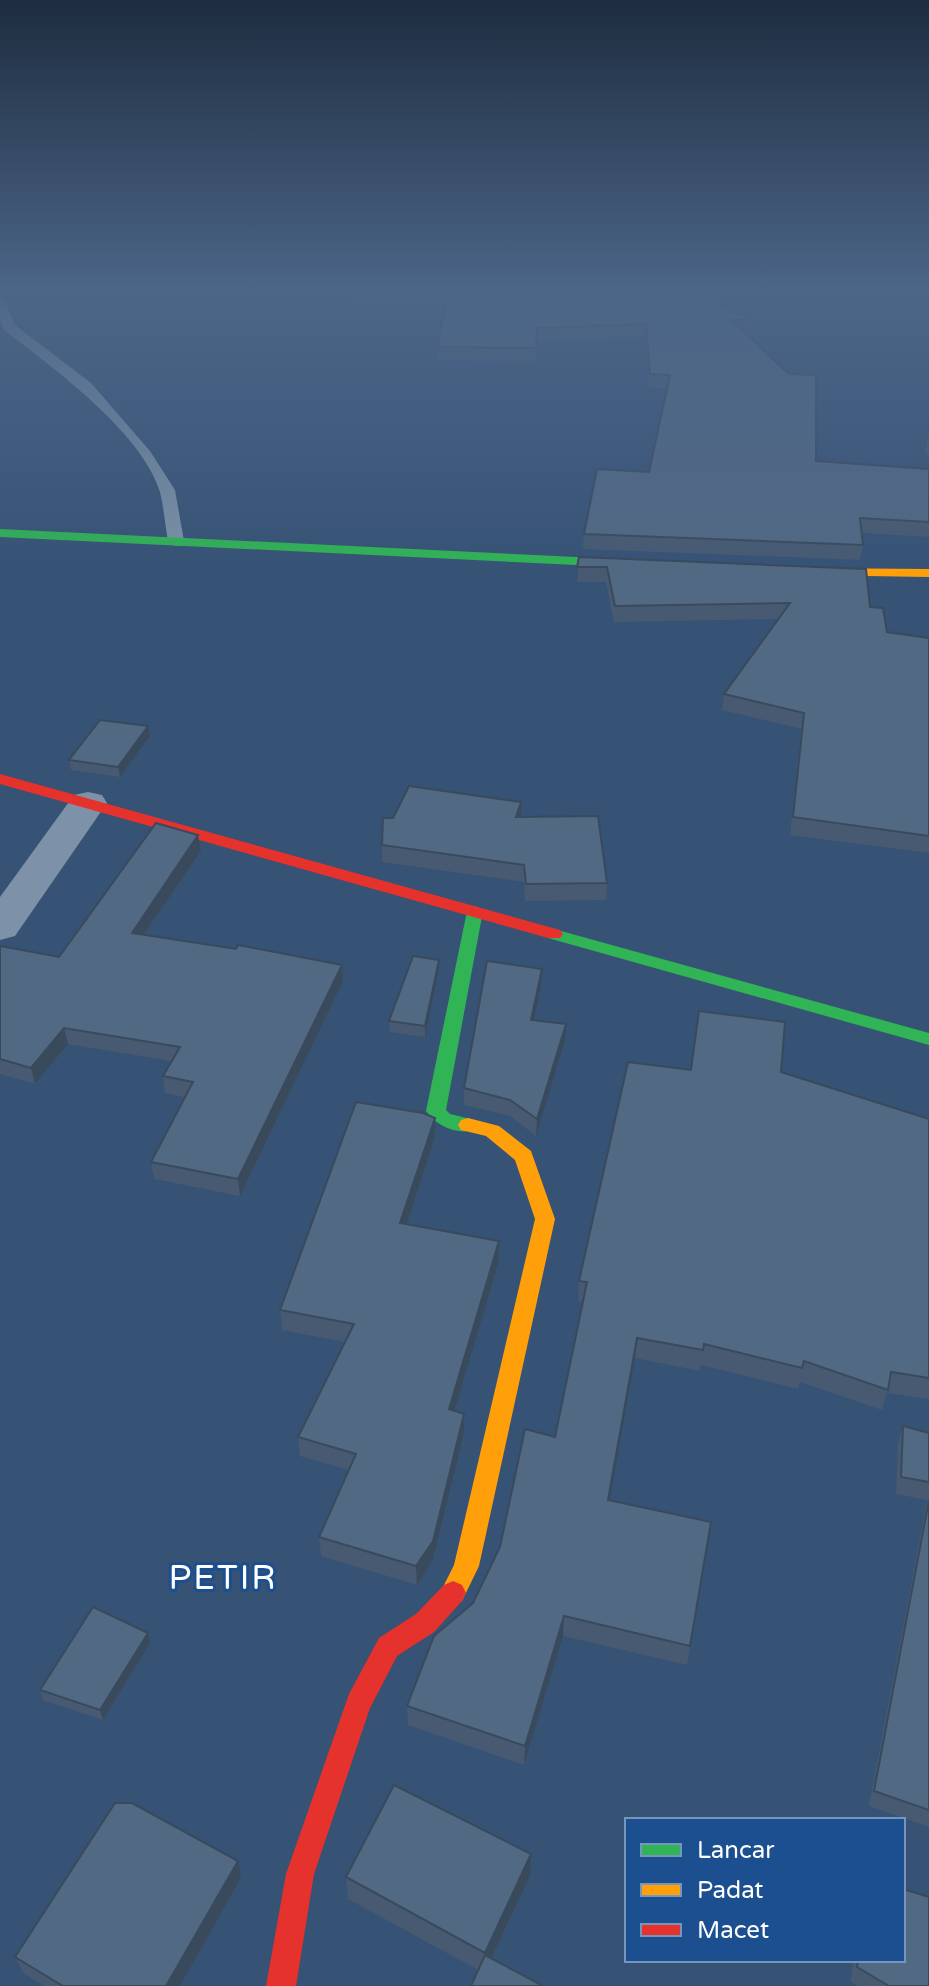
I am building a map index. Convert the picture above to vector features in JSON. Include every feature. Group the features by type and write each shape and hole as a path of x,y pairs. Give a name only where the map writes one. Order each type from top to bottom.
{"street":[{"path":"0,533 663,565"},
{"path":"788,571 929,573"},
{"path":"0,779 929,1039"},
{"path":"0,927 88,803"},
{"path":"281,1986 300,1874 358,1703 388,1647 425,1623 449,1600 466,1566 545,1219 524,1156 492,1131 444,1120 436,1111 475,911"}],"lane":[{"path":"84,385 145,454 167,490 176,541"}],"building":[{"path":"668,385 816,385 816,461 929,469 929,522 860,518 863,545 584,534 597,469 649,472"},
{"path":"579,557 866,569 870,607 883,608 887,632 929,638 929,836 793,817 804,713 724,694 790,603 615,606 607,567 577,567"},
{"path":"100,720 148,726 118,767 69,760"},
{"path":"409,786 521,802 516,817 598,816 607,883 526,884 524,865 382,845 383,818 393,818"},
{"path":"156,823 198,835 132,933 236,949 238,945 342,965 238,1179 151,1162 193,1082 163,1076 180,1047 64,1028 31,1068 0,1059 0,946 59,957"},
{"path":"413,956 439,960 425,1026 389,1021"},
{"path":"487,961 542,969 531,1020 566,1024 537,1119 510,1100 464,1088"},
{"path":"699,1011 785,1022 781,1072 929,1119 929,1378 891,1372 888,1390 804,1361 802,1368 704,1344 703,1350 637,1338 608,1500 711,1522 690,1646 564,1616 525,1746 407,1706 434,1636 473,1603 500,1547 525,1429 555,1437 587,1282 579,1281 628,1062 691,1070"},
{"path":"356,1102 423,1113 435,1118 400,1223 499,1241 449,1409 464,1414 433,1541 416,1566 319,1537 356,1454 298,1437 354,1324 280,1310"},
{"path":"903,1426 929,1433 929,1482 901,1477"},
{"path":"929,1500 929,1810 874,1791"},
{"path":"93,1607 148,1633 100,1710 40,1690"},
{"path":"394,1785 531,1854 485,1953 346,1877"},
{"path":"115,1803 132,1803 238,1861 166,1986 63,1986 15,1957"},
{"path":"905,1890 929,1897 929,1986 889,1986 857,1967 858,1962 905,1962"},
{"path":"485,1955 543,1986 471,1986"}],"traffic: fast":[{"path":"0,533 639,564"},
{"path":"468,1125 444,1120 436,1111 475,911"},
{"path":"554,934 929,1039"}],"traffic: slow":[{"path":"807,572 929,573"},
{"path":"453,1593 466,1566 545,1219 524,1156 492,1131 468,1125"}],"traffic: jam":[{"path":"0,779 554,934"},
{"path":"281,1986 300,1874 358,1703 388,1647 425,1623 453,1593"}],"district":[{"name":"PETIR","path":"223,1577"}]}
